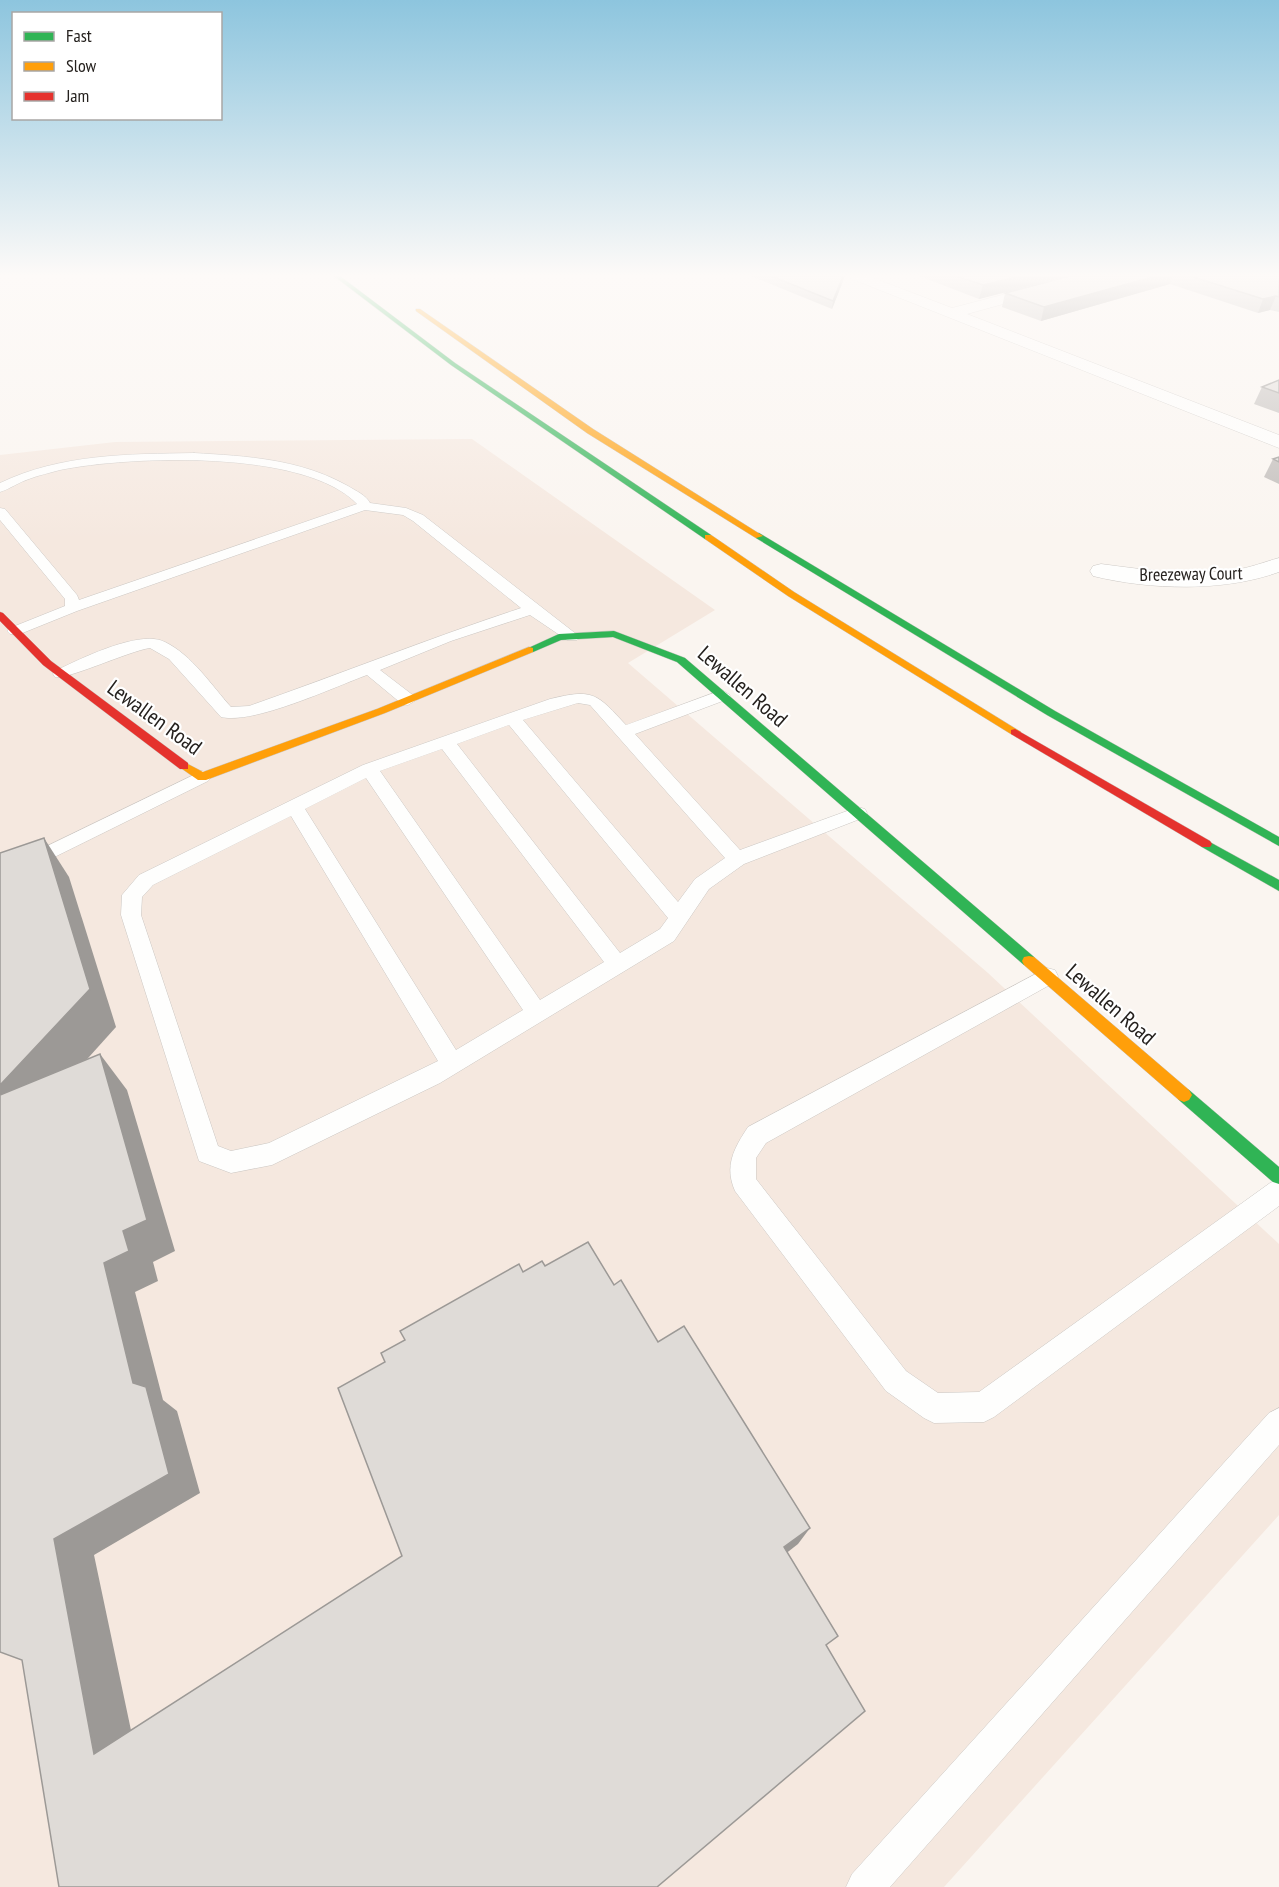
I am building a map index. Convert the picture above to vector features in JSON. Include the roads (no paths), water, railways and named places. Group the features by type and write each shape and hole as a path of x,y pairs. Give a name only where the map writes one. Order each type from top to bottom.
{"main road":[{"path":"454,364 791,594 1026,739 1279,886"},
{"path":"495,364 590,431 815,571 1051,714 1279,842"},
{"name":"Lewallen Road","path":"0,615 47,663 177,762 202,777 408,700 560,637 614,634 681,660 1279,1177"}],"street":[{"path":"1081,364 1279,442"},
{"name":"Breezeway Court","path":"1101,571 1156,578 1216,577 1262,572 1279,565"}],"lane":[{"path":"0,488 26,475 64,467 123,459 219,457 301,469 346,490 363,501 364,506"},
{"path":"15,630 364,506 406,512 418,518 532,609 572,637"},
{"path":"0,512 72,598 72,608"},
{"path":"61,674 90,661 156,642 172,653 227,712 250,711 369,669 446,638 532,609"},
{"path":"369,669 408,700"},
{"path":"625,732 722,695"},
{"path":"737,859 596,701 578,699 556,703 369,769 146,880 132,895 131,915 208,1153 231,1162 272,1154 432,1076 668,935 702,884 737,859 858,813"},
{"path":"512,718 679,917"},
{"path":"446,742 618,965"},
{"path":"369,769 537,1013"},
{"path":"0,877 202,777"},
{"path":"294,806 452,1064"},
{"path":"1047,976 757,1135 744,1156 744,1183 896,1381 934,1408 984,1407 1279,1191"},
{"path":"865,1887 1279,1423"}]}
